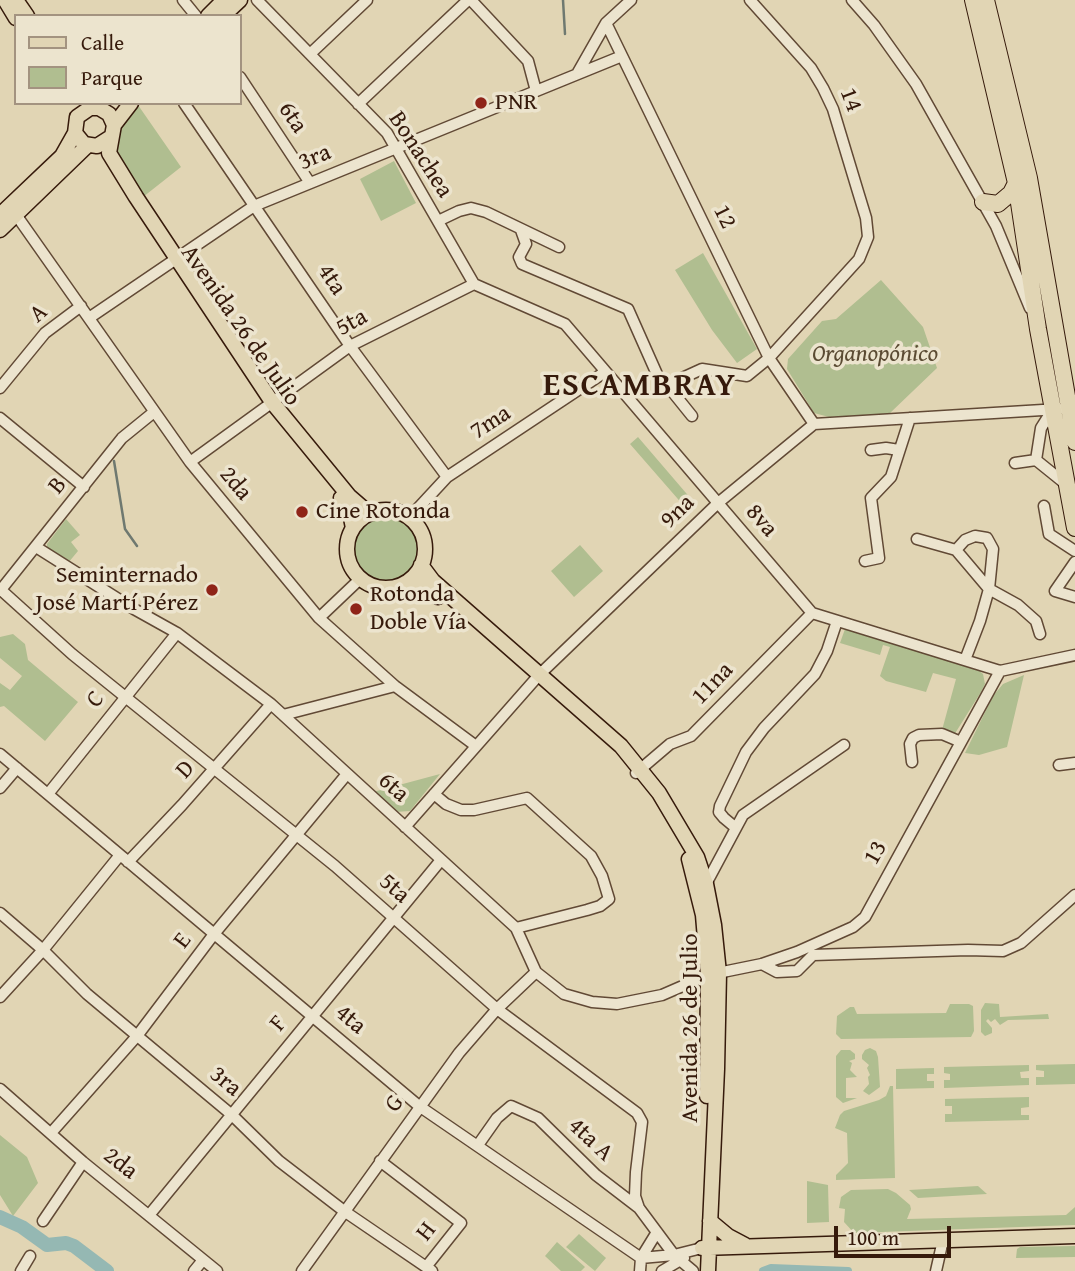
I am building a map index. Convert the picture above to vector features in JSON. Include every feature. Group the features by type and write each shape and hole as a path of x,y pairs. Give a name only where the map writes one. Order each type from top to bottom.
{"highway":[{"path":"972,0 1016,183 1038,329 1061,408 1075,442"},
{"path":"986,0 1029,178 1061,408 1067,485 1075,528"},
{"path":"983,202 998,204 1011,193 1016,183"}],"main road":[{"path":"210,14 224,0"},
{"path":"225,14 240,0"},
{"path":"0,230 9,212 62,156 75,133 77,117 69,105"},
{"path":"77,117 85,110 98,105 109,114 112,131"},
{"path":"9,212 90,146 103,144 130,105"},
{"name":"Avenida 26 de Julio","path":"112,131 109,153 111,160 172,261"},
{"path":"75,133 80,141 90,146"},
{"name":"Avenida 26 de Julio","path":"90,146 269,405 349,508 353,528"},
{"name":"Avenida 26 de Julio","path":"269,405 349,496 363,509 372,513"},
{"path":"383,510 394,511 409,519 421,531 424,542 421,565 415,574 405,583 393,588 380,588 360,579 350,565 346,553 353,528 362,518 383,510"},
{"name":"Avenida 26 de Julio","path":"421,565 433,581 639,771 677,819 697,857 715,925 706,1143 706,1248 709,1271"},
{"name":"Avenida 26 de Julio","path":"405,583 427,587 536,678"},
{"name":"Avenida 26 de Julio","path":"639,771 689,860 703,915 713,974 718,1069 710,1221 702,1271"},
{"path":"710,1221 746,1246"},
{"path":"706,1248 1075,1236"},
{"path":"709,1271 723,1252 746,1246"}],"street":[{"path":"183,0 194,14"},
{"name":"Bonachea","path":"257,0 387,133 474,284"},
{"path":"310,54 367,0"},
{"path":"358,104 469,0 528,61 536,91"},
{"path":"577,74 606,23 631,0"},
{"name":"14","path":"750,0 811,68 823,88 833,109 866,218 868,237 859,259 769,358"},
{"path":"852,0 874,25 916,84 983,202 996,226 1038,329"},
{"name":"12","path":"606,23 769,358 814,424"},
{"name":"3ra","path":"89,318 254,205 622,56"},
{"name":"6ta","path":"242,80 310,183"},
{"name":"4ta","path":"185,105 350,346 447,477"},
{"path":"438,222 458,211 471,208 486,212 521,230 530,240 559,247"},
{"name":"2da","path":"9,212 81,306 190,462 319,618 395,686 476,746"},
{"path":"530,240 519,257 522,264 628,309 660,382 667,385 692,416"},
{"name":"5ta","path":"190,462 350,346 474,284"},
{"name":"8va","path":"474,284 565,324 812,613"},
{"name":"A","path":"0,388 45,333 81,306"},
{"path":"667,385 702,369 747,376 769,358"},
{"name":"7ma","path":"409,519 447,477 606,372"},
{"path":"814,424 1061,408"},
{"path":"1036,460 1041,428 1061,408"},
{"name":"B","path":"0,590 122,438 154,412"},
{"path":"0,418 84,487"},
{"path":"865,561 878,558 871,498 891,477 910,418"},
{"name":"9na","path":"405,827 536,678 718,503 814,424"},
{"path":"871,450 899,450"},
{"path":"1014,463 1036,460 1067,485"},
{"path":"1044,506 1049,534 1075,551"},
{"path":"956,550 965,540 975,536 987,538 993,549 989,589 965,660"},
{"path":"917,539 956,550 989,589 1018,605 1036,621 1040,634"},
{"name":"6ta","path":"36,547 177,633 271,704 516,928 536,972 564,994 592,1002 617,1004 640,1001 713,974"},
{"path":"1075,562 1055,591 1075,597"},
{"path":"319,618 360,579"},
{"name":"5ta","path":"0,590 72,654 335,866 497,1009 637,1113 642,1122 635,1196 639,1208"},
{"path":"812,613 1000,671 1075,655"},
{"name":"11na","path":"639,771 670,744 691,736 812,613"},
{"path":"736,828 719,812 746,752 764,728 815,674 827,651 837,621"},
{"name":"C","path":"48,794 177,633"},
{"name":"13","path":"713,974 762,964 838,935 865,917 1000,671"},
{"path":"283,715 395,686"},
{"name":"D","path":"0,997 124,858 214,769 271,704"},
{"path":"912,762 910,744 913,738 919,735 942,734 961,742"},
{"path":"706,884 748,809 844,745"},
{"name":"4ta","path":"0,754 419,1106 641,1258"},
{"path":"1059,765 1075,764"},
{"path":"0,788 17,768"},
{"name":"E","path":"51,1133 137,1036 214,934 347,774"},
{"path":"434,794 446,804 461,810 474,810 527,799 591,856 602,876 609,899 587,911 516,928"},
{"name":"F","path":"150,1214 441,860"},
{"path":"762,964 777,972 797,971 813,955 1003,951 1021,943 1075,895"},
{"name":"3ra","path":"0,913 88,994 232,1115 279,1161 344,1211 429,1269"},
{"name":"G","path":"302,1271 459,1053 497,1009 536,972"},
{"name":"2da","path":"0,1089 83,1162 150,1214 216,1271"},
{"name":"4ta A","path":"478,1145 497,1118 511,1107 538,1118 596,1175 639,1208"},
{"name":"H","path":"380,1161 461,1223 429,1269"},
{"path":"43,1221 83,1162"},
{"path":"639,1208 677,1258 692,1271"},
{"path":"640,1271 641,1258 657,1232"},
{"path":"936,1269 943,1240"},
{"path":"641,1258 677,1258 706,1248"},
{"path":"21,1271 30,1256"},
{"path":"662,1271 677,1258"},
{"path":"194,1271 203,1260"}],"green space":[{"path":"138,105 181,167 143,197 115,156 116,139 125,118"},
{"path":"394,161 416,203 381,221 360,179"},
{"name":"Organopónico","path":"703,253 757,349 737,363 712,330 675,270"},
{"name":"Organopónico","path":"881,280 923,327 937,368 889,414 829,417 814,413 787,369 788,359 822,321 836,319"},
{"path":"638,437 692,500 684,506 630,444"},
{"path":"393,513 406,519 415,528 419,534 419,562 411,573 400,581 379,583 361,573 353,562 351,541 361,523 372,515"},
{"path":"66,519 80,535 71,542 78,551 68,563 47,548 47,544"},
{"path":"580,545 603,571 574,597 551,571"},
{"path":"845,629 976,668 983,674 985,684 954,735 942,730 956,679 933,673 926,692 886,681 880,676 890,647 883,645 880,655 840,643"},
{"path":"13,634 25,644 28,660 78,702 45,741 4,706 0,707 0,683 10,690 22,676 0,658 0,637"},
{"path":"1024,675 1007,747 979,755 965,753 993,696 1003,684"},
{"path":"440,774 410,811 395,812 373,792"},
{"path":"985,1003 999,1004 1000,1017 1048,1014 1049,1019 1008,1020 1000,1025 995,1019 991,1022 988,1019 986,1021 992,1028 992,1033 985,1036 981,1032 981,1010"},
{"path":"950,1004 973,1006 974,1031 971,1037 841,1039 836,1034 837,1016 850,1007 854,1007 857,1014 946,1013"},
{"path":"870,1048 876,1051 878,1057 880,1087 869,1095 863,1091 869,1084 870,1075 867,1068 869,1065 862,1059 862,1055"},
{"path":"841,1050 850,1050 855,1054 855,1059 849,1061 852,1063 850,1070 857,1077 846,1078 846,1098 857,1098 843,1103 836,1097 836,1056"},
{"path":"1075,1064 1075,1084 1036,1085 1036,1077 1044,1077 1044,1071 1036,1070 1036,1065"},
{"path":"1029,1065 1029,1071 1020,1072 1021,1078 1029,1078 1029,1085 944,1088 944,1080 950,1080 950,1074 944,1073 944,1067"},
{"path":"934,1068 934,1074 927,1074 927,1081 934,1081 934,1088 896,1089 896,1069"},
{"path":"890,1086 893,1086 895,1178 836,1180 836,1175 848,1163 847,1133 835,1128 840,1115 844,1111 886,1096"},
{"path":"1029,1097 1029,1107 1021,1108 1021,1115 1029,1115 1029,1120 945,1122 945,1114 952,1114 952,1106 945,1106 945,1099"},
{"path":"0,1135 27,1157 38,1183 13,1216 0,1195"},
{"path":"807,1181 828,1185 829,1222 807,1223"},
{"path":"978,1186 987,1194 918,1198 909,1190"},
{"path":"888,1189 910,1205 907,1219 1066,1215 1075,1207 1075,1225 854,1233 844,1222 845,1209 839,1208 841,1197 851,1190"},
{"path":"579,1234 606,1258 595,1271 566,1247"},
{"path":"557,1242 585,1267 581,1271 561,1271 545,1256"},
{"path":"1075,1246 1075,1257 1016,1258 1017,1249 1020,1247"}],"waterway":[{"path":"563,0 565,34"},
{"path":"114,461 125,529 137,546"},
{"path":"0,1217 22,1227 47,1245 66,1243 74,1246 107,1271"},
{"path":"763,1271 771,1268 848,1271"}],"place":[{"name":"PNR","path":"481,103"},
{"name":"Cine Rotonda","path":"302,512"},
{"name":"Seminternado José Martí Pérez","path":"212,590"},
{"name":"Rotonda Doble Vía","path":"356,609"}],"district":[{"name":"ESCAMBRAY","path":"640,387"}]}
